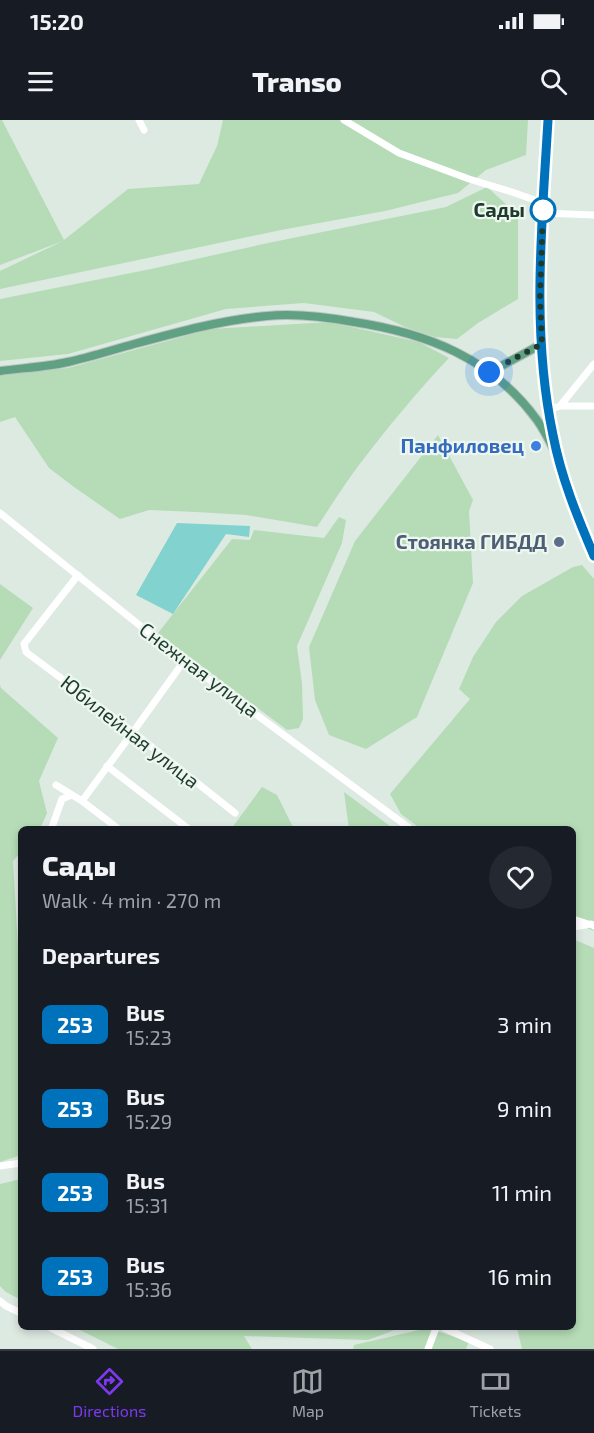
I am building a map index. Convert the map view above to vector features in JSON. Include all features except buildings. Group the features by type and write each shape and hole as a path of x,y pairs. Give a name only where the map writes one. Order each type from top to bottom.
{"main road":[{"path":"548,120 540,299 548,410 558,456 573,505 594,555"},
{"path":"0,371 67,362 211,324 269,316 333,318 422,337 465,356 489,372 526,407 558,456"},
{"path":"489,372 542,344"}],"street":[{"path":"139,120 144,130"},
{"path":"344,120 399,153 512,192 543,208 594,215"},
{"path":"560,406 594,364"},
{"path":"548,410 560,406 594,406"},
{"name":"Снежная улица","path":"0,513 184,660 407,826"},
{"name":"Юбилейная улица","path":"78,575 24,644 26,652 133,732 235,813"},
{"path":"82,801 184,660"},
{"path":"107,766 185,826"},
{"path":"56,785 115,826"},
{"path":"52,826 62,799 72,795"},
{"path":"576,920 592,925"},
{"path":"576,927 592,925"},
{"path":"0,1166 18,1163"},
{"path":"0,1301 18,1312"},
{"path":"55,1330 93,1349"},
{"path":"428,1349 435,1330"},
{"path":"448,1330 490,1349"}],"green space":[{"path":"0,120 64,240 128,189 199,184 217,146 223,120 528,120 526,155 486,170 458,193 385,211 281,230 0,289 0,271 63,241 0,265"},
{"path":"487,187 518,215 518,299 478,323 457,339 435,337 405,327 374,312 304,303 226,309 68,354 0,361 0,299 446,207"},
{"path":"329,322 419,342 449,358 391,424 348,480 317,527 246,515 149,510 120,519 49,468 15,417 0,422 0,375 68,368 211,329"},
{"path":"438,435 473,500 469,511 473,583 417,717 366,749 329,735 315,700 309,647 355,541"},
{"path":"339,517 346,520 342,543 297,646 302,684 303,719 299,728 287,730 158,633 232,539 250,540 254,530 324,538"},
{"path":"582,565 594,579 594,931 576,923 576,826 417,826 401,814 390,794 470,699 459,689 473,657 496,622 522,596 573,567"},
{"path":"0,584 33,608 0,660"},
{"path":"0,685 58,738 39,781 47,813 41,826 18,826 18,855 13,861 18,947 18,1156 0,1162"},
{"path":"262,787 277,795 292,826 233,826"},
{"path":"344,792 390,826 349,826"},
{"path":"576,940 594,948 594,1349 522,1349 517,1330 576,1330"},
{"path":"18,1180 18,1298 0,1286 0,1184"},
{"path":"80,1330 395,1330 368,1340 244,1336 252,1349 118,1349"},
{"path":"419,1330 434,1330 469,1342 466,1349 353,1349 354,1345"}],"water":[{"path":"177,523 250,526 249,537 226,534 173,614 136,595"}],"bus line":[{"name":"253","path":"548,120 542,221 540,320 548,410 564,478 594,556"}],"place":[{"name":"Сады","path":"543,210"},
{"name":"Панфиловец","path":"536,446"},
{"name":"Стоянка ГИБДД","path":"559,542"}],"route":[{"path":"489,372 542,344 540,299 543,210"}]}
